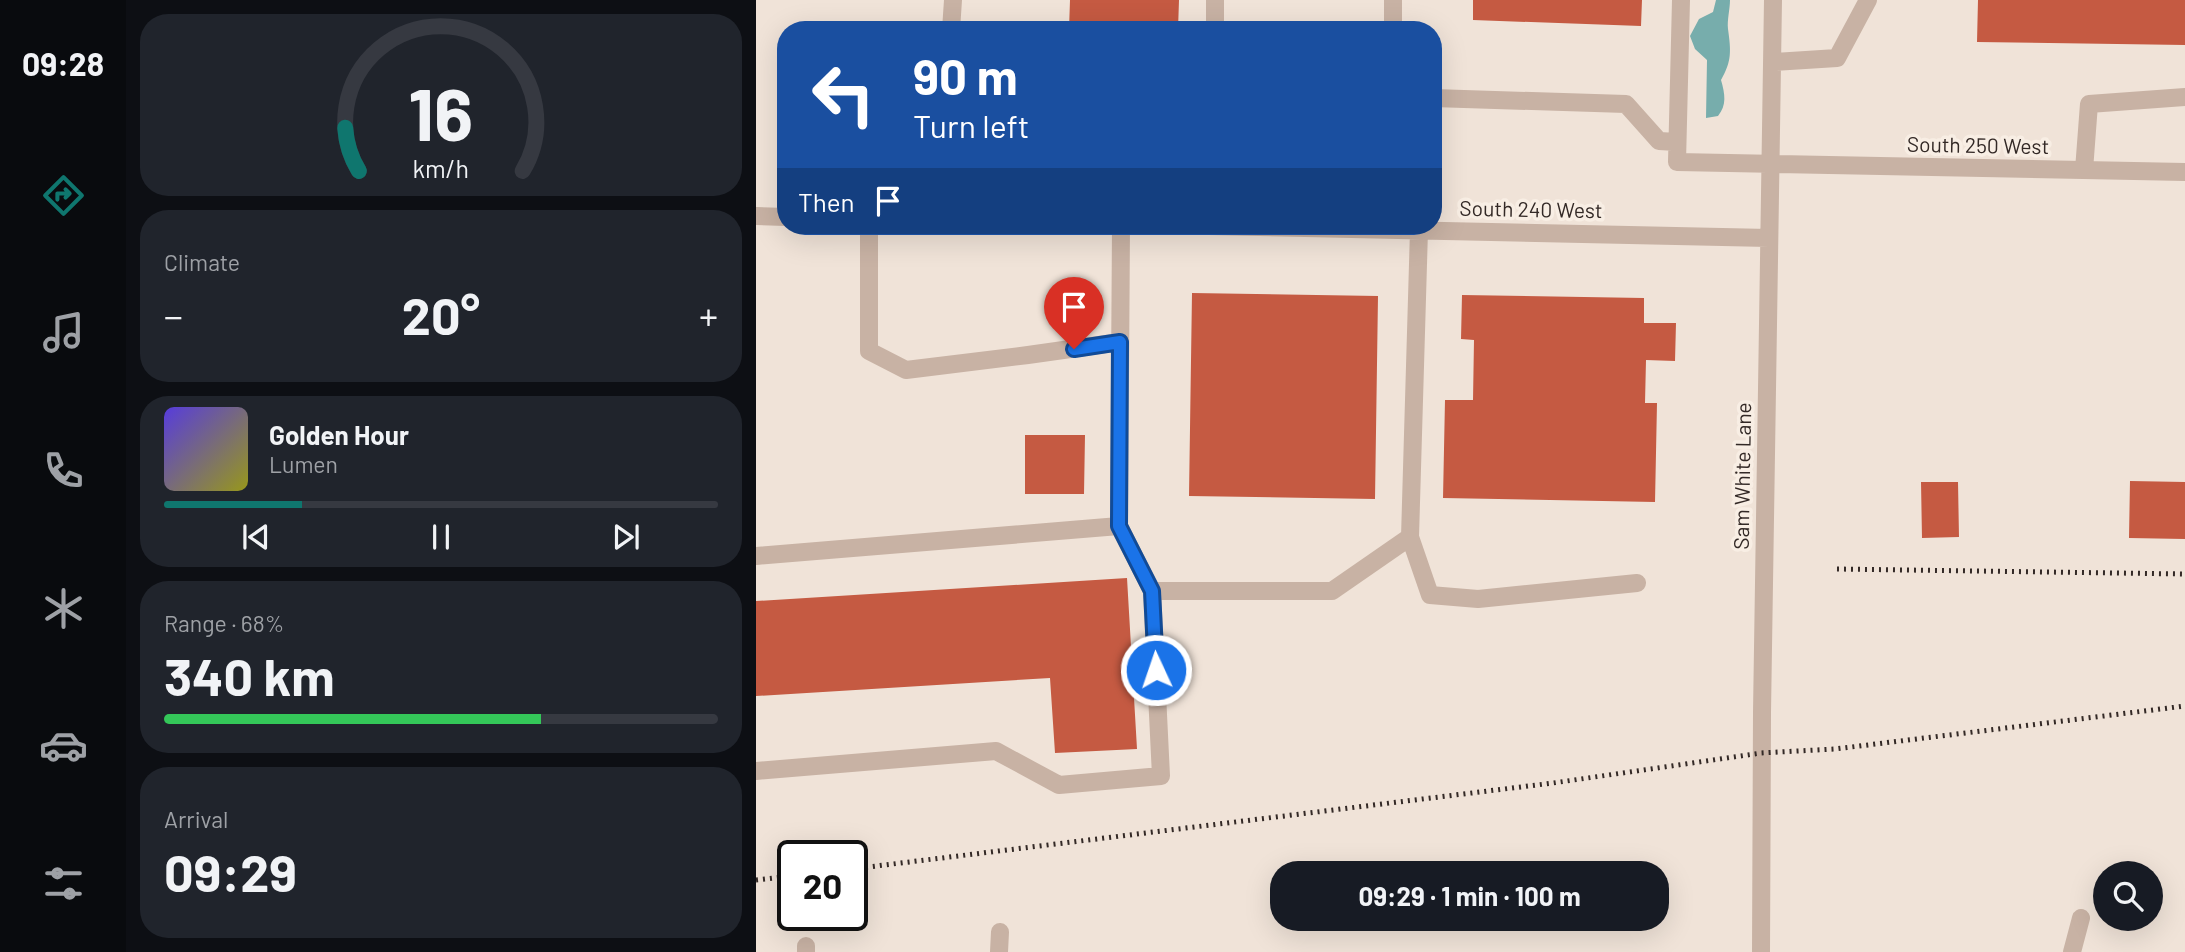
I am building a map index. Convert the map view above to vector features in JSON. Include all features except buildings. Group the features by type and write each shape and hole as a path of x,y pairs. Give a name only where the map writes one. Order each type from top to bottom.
{"street":[{"path":"952,21 953,0"},
{"path":"1215,0 1215,21"},
{"path":"1393,0 1393,21"},
{"path":"1442,98 1626,104 1659,141 1677,142 1681,0"},
{"name":"Sam White Lane","path":"1761,952 1773,0"},
{"path":"1773,62 1837,58 1868,0"},
{"path":"2084,170 2090,104 2185,97"},
{"name":"South 250 West","path":"1677,142 1677,162 2185,172"},
{"path":"756,216 777,217"},
{"name":"South 240 West","path":"1442,231 1769,238"},
{"path":"869,235 869,351 906,370 1120,342"},
{"path":"756,771 996,751 1059,785 1161,776 1152,591 1119,526 1121,235"},
{"path":"1419,235 1410,537 1430,595 1478,599 1637,583"},
{"path":"756,556 1119,526"},
{"path":"1152,591 1332,591 1410,537"},
{"path":"2072,952 2081,918"},
{"path":"999,952 1000,932"}],"water":[{"path":"1716,0 1730,0 1730,56 1721,80 1723,108 1718,116 1706,118 1707,60 1695,49 1690,36 1699,19 1713,12"}],"railway":[{"path":"1837,569 2185,574"},
{"path":"868,867 1553,783 1761,753 1835,749 2185,706"},
{"path":"756,880 777,878"}],"route":[{"path":"1074,349 1120,342 1119,526 1152,591 1156,670"}]}
